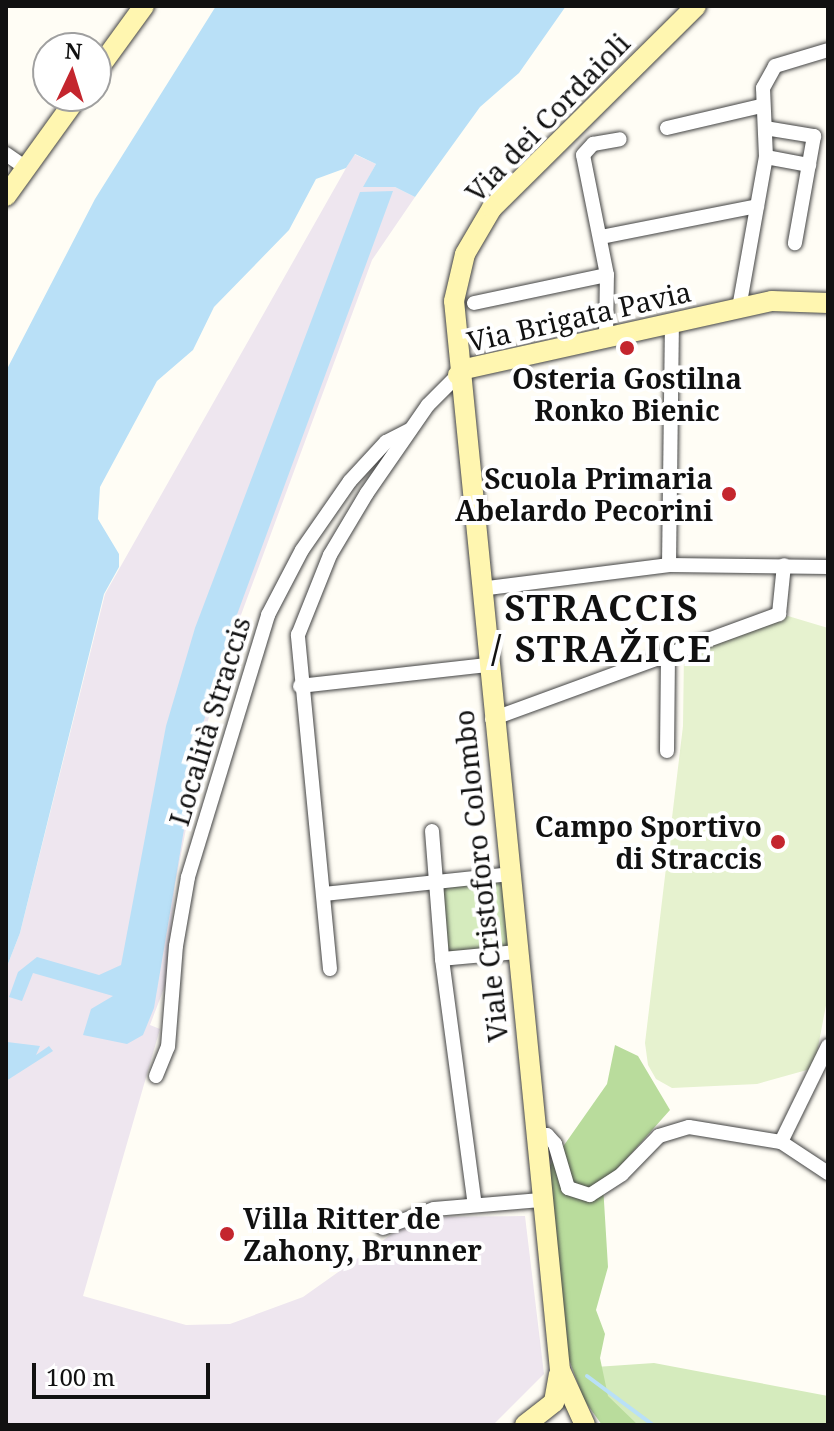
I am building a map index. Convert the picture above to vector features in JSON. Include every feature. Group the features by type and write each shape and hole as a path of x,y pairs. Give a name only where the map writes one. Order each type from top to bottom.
{"street":[{"path":"112,50 144,6"},
{"name":"Via dei Cordaioli","path":"458,375 454,301 476,231 540,158 696,6"},
{"path":"739,308 766,157 761,106 763,88 775,66 828,50"},
{"path":"667,128 761,106"},
{"path":"6,196 66,112"},
{"path":"765,128 814,136 795,243"},
{"path":"606,336 607,275 583,155 593,144 620,139"},
{"path":"6,154 26,168"},
{"path":"766,157 809,165"},
{"path":"601,237 757,206"},
{"path":"474,303 607,275"},
{"name":"Via Brigata Pavia","path":"330,969 296,654 303,614 330,555 410,430 465,369 739,308 793,299 828,303"},
{"path":"669,565 672,322"},
{"name":"Viale Cristoforo Colombo","path":"458,375 560,1370 554,1402 525,1425"},
{"name":"Località Straccis","path":"156,1076 168,1047 186,888 268,615 302,550 350,481 386,442 410,430"},
{"path":"480,589 669,565 828,567"},
{"path":"492,719 668,651 779,614 784,565"},
{"path":"667,751 668,651"},
{"path":"300,686 487,665"},
{"path":"432,831 442,959 475,1205"},
{"path":"324,894 510,874"},
{"path":"442,959 518,952"},
{"path":"781,1142 828,1046"},
{"path":"534,1136 547,1135 555,1144 568,1188 590,1195 622,1174 659,1136 689,1127 781,1142 828,1173"},
{"path":"383,1228 434,1209 541,1200"},
{"name":"Viale Cristoforo Colombo","path":"560,1370 585,1425"}],"shaded area":[{"path":"354,154 376,164 364,187 395,187 415,197 372,260 238,623 206,727 175,885 166,983 150,1025 160,1029 83,1296 186,1325 230,1324 303,1297 416,1217 525,1216 544,1374 493,1425 6,1425 6,969 20,933 105,594"}],"green space":[{"path":"788,616 828,628 828,995 814,1068 757,1084 672,1088 656,1079 648,1065 645,1043 683,726 684,649"},
{"path":"510,874 518,952 442,959 436,881"},
{"path":"615,1045 638,1056 670,1110 603,1185 608,1267 596,1310 605,1334 600,1358 608,1396 638,1425 602,1425 584,1400 567,1354 548,1168 607,1084"},
{"path":"654,1363 828,1396 828,1425 606,1425 581,1368"}],"water":[{"path":"216,6 566,6 519,73 480,107 415,197 395,187 363,187 376,164 355,154 346,168 316,179 289,230 214,307 193,350 157,381 100,487 98,519 119,554 119,567 104,594 20,933 6,969 6,371 95,199"},
{"path":"393,191 228,639 200,734 154,1008 143,1035 127,1044 83,1035 91,1009 113,996 33,973 22,1001 9,997 18,972 37,957 99,975 121,965 166,726 195,628 360,192"},
{"path":"6,1035 7,1042 40,1046 36,1055 49,1046 53,1051 6,1081"}],"waterway":[{"path":"587,1376 653,1425"}],"place":[{"name":"Osteria Gostilna Ronko Bienic","path":"627,348"},
{"name":"Scuola Primaria Abelardo Pecorini","path":"729,494"},
{"name":"Campo Sportivo di Straccis","path":"778,842"},
{"name":"Villa Ritter de Zahony, Brunner","path":"227,1234"}],"district":[{"name":"STRACCIS / STRAŽICE","path":"602,628"}]}
